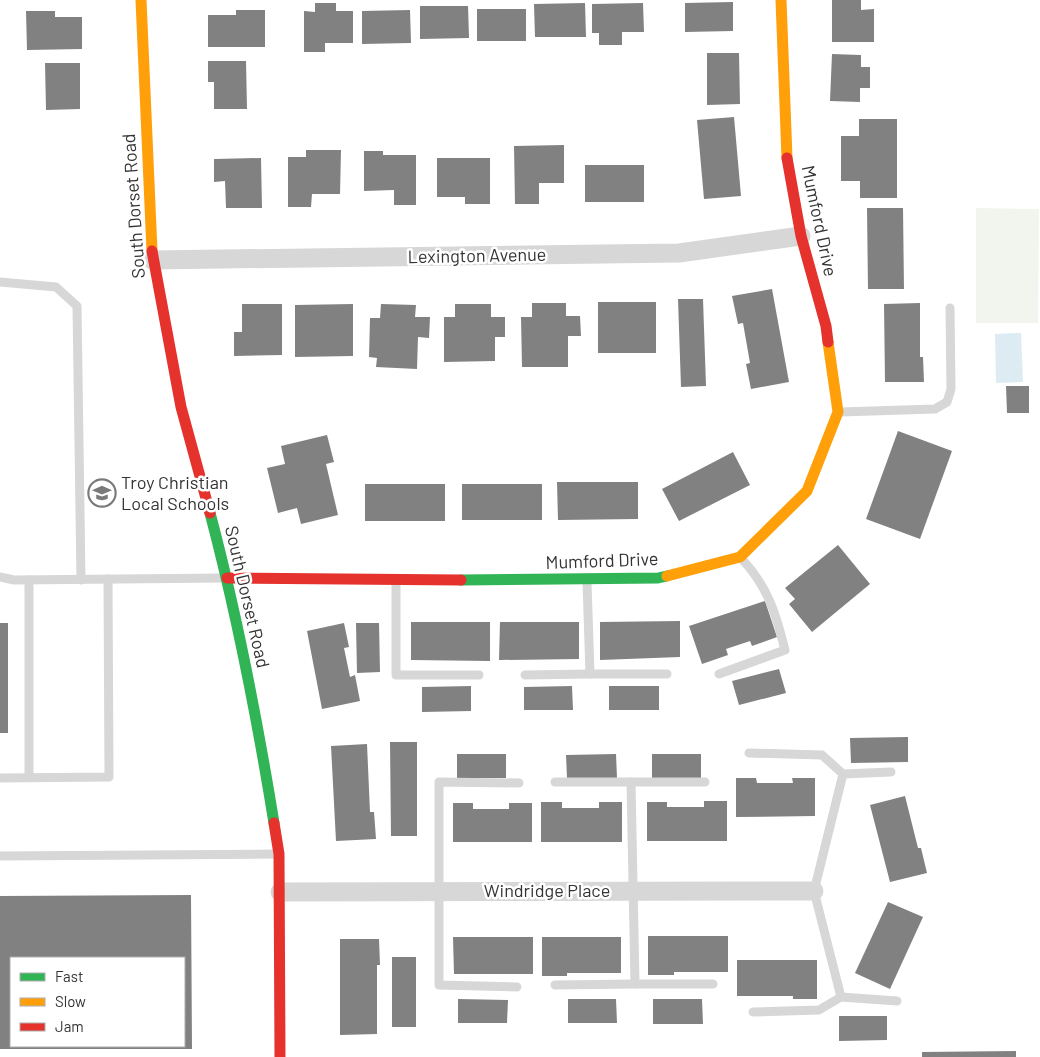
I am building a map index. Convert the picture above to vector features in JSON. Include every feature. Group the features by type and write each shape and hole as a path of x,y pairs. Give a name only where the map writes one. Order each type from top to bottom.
{"street":[{"name":"South Dorset Road","path":"141,0 152,260 181,407 226,578 256,711 279,854 280,1057"},
{"name":"Mumford Drive","path":"226,578 587,580 658,578 740,557 807,491 838,412 826,326 800,236 786,152 781,0"},
{"name":"Lexington Avenue","path":"152,260 679,253 800,236"},
{"name":"Windridge Place","path":"280,892 814,890"}],"lane":[{"path":"0,282 56,287 78,306 81,580"},
{"path":"838,412 935,409 948,402 951,389 950,308"},
{"path":"720,674 785,650 775,609 755,573 740,557"},
{"path":"0,577 14,580 226,578"},
{"path":"0,778 109,777 108,579"},
{"path":"29,580 29,778"},
{"path":"396,580 396,675 479,675"},
{"path":"587,580 590,674"},
{"path":"525,675 667,674"},
{"path":"749,753 822,755 843,774 891,772"},
{"path":"841,997 814,890 843,774"},
{"path":"517,987 439,985 439,782 519,783"},
{"path":"555,782 705,782"},
{"path":"631,782 635,984"},
{"path":"0,856 279,854"},
{"path":"555,985 713,984"},
{"path":"753,1012 819,1010 841,997 897,1001"}],"shaded area":[{"path":"976,208 1039,209 1038,323 976,323"},
{"path":"1021,333 1023,382 996,383 995,334"}],"building":[{"path":"832,0 861,0 861,10 874,9 874,42 832,42"},
{"path":"733,2 733,31 685,32 685,3"},
{"path":"315,3 336,3 336,11 353,11 353,43 325,43 325,52 304,52 304,11 315,12"},
{"path":"585,3 586,37 535,37 534,4"},
{"path":"643,3 644,32 622,32 622,45 599,45 599,33 592,33 592,4"},
{"path":"420,6 468,6 469,38 420,39"},
{"path":"477,9 526,9 526,41 477,41"},
{"path":"236,10 265,10 265,47 208,47 208,15 236,15"},
{"path":"410,10 411,43 362,44 362,11"},
{"path":"26,11 55,11 55,17 82,17 82,49 27,50"},
{"path":"707,53 739,53 740,104 707,105"},
{"path":"832,54 861,55 861,67 870,67 870,88 860,88 860,102 830,101"},
{"path":"208,61 246,61 247,109 214,109 214,82 208,82"},
{"path":"45,63 80,63 80,109 46,110"},
{"path":"734,117 741,196 704,199 697,120"},
{"path":"859,119 897,119 897,198 860,198 860,181 841,181 841,136 859,136"},
{"path":"564,145 564,183 539,183 539,204 515,204 514,146"},
{"path":"306,150 341,150 340,194 312,194 311,207 288,207 288,157 306,157"},
{"path":"364,151 383,151 383,155 416,155 416,205 394,205 394,190 364,191"},
{"path":"261,158 262,208 226,208 225,181 214,182 214,159"},
{"path":"437,158 490,158 490,204 465,204 465,197 437,197"},
{"path":"585,165 644,165 644,202 585,202"},
{"path":"867,208 903,208 904,289 868,289"},
{"path":"772,289 789,382 751,389 746,364 750,363 743,323 738,324 732,296"},
{"path":"678,299 703,299 706,386 681,387"},
{"path":"598,302 656,302 656,353 598,353"},
{"path":"532,303 566,303 566,316 580,316 581,336 568,336 568,367 522,367 521,317 532,317"},
{"path":"920,303 920,357 923,357 924,382 885,382 884,304"},
{"path":"242,304 282,304 282,355 234,356 234,332 242,332"},
{"path":"353,304 353,356 295,357 295,305"},
{"path":"381,304 416,305 415,317 430,317 429,338 418,337 417,369 376,367 377,358 369,357 370,318 380,318"},
{"path":"455,304 491,304 491,317 505,317 505,337 495,337 495,361 444,362 444,317 455,317"},
{"path":"1006,386 1029,386 1029,413 1007,413"},
{"path":"898,431 952,451 920,539 866,519"},
{"path":"327,435 334,462 326,464 338,515 301,524 297,508 278,513 267,468 285,464 281,446"},
{"path":"733,452 750,485 679,521 662,489"},
{"path":"557,482 638,482 638,519 558,520"},
{"path":"365,484 445,484 445,521 365,521"},
{"path":"462,484 542,484 542,520 462,520"},
{"path":"838,545 870,584 812,632 789,604 795,599 785,588"},
{"path":"765,601 777,637 752,646 750,641 726,649 728,655 702,664 689,626"},
{"path":"680,621 680,657 600,660 600,622"},
{"path":"411,622 490,622 490,661 411,660"},
{"path":"500,622 579,622 579,659 499,660"},
{"path":"0,623 8,623 8,733 0,733"},
{"path":"344,623 349,647 344,648 350,677 355,675 360,701 322,709 307,631"},
{"path":"356,623 379,623 380,672 357,673"},
{"path":"779,669 786,693 739,705 732,681"},
{"path":"471,686 471,711 422,712 422,687"},
{"path":"572,686 573,710 524,710 524,687"},
{"path":"609,686 659,686 659,710 609,710"},
{"path":"908,737 908,762 851,763 850,738"},
{"path":"390,742 417,742 417,836 391,836"},
{"path":"367,744 370,812 374,812 376,839 336,841 331,746"},
{"path":"457,754 506,754 506,778 457,778"},
{"path":"616,754 617,778 567,778 566,755"},
{"path":"652,754 701,754 701,778 652,778"},
{"path":"736,778 756,778 757,783 793,783 792,778 815,778 815,816 736,817"},
{"path":"905,796 918,848 921,848 927,873 890,882 870,805"},
{"path":"704,801 727,801 727,841 647,841 647,802 667,802 667,807 704,807"},
{"path":"541,802 562,802 562,808 599,808 599,802 622,802 622,842 541,842"},
{"path":"453,803 473,803 473,809 509,809 509,803 532,803 532,842 453,842"},
{"path":"191,895 192,1049 0,1049 0,896"},
{"path":"888,902 923,917 890,989 855,973"},
{"path":"648,936 728,936 728,972 674,972 674,975 648,975"},
{"path":"453,937 533,937 533,974 454,974"},
{"path":"542,937 621,937 621,973 567,973 567,976 542,976"},
{"path":"340,939 379,939 380,965 377,965 377,1034 340,1035"},
{"path":"392,957 416,957 416,1027 392,1027"},
{"path":"737,960 817,960 817,999 793,999 793,996 737,996"},
{"path":"458,999 508,1000 507,1023 458,1023"},
{"path":"568,999 616,999 617,1023 568,1023"},
{"path":"653,999 702,999 703,1024 653,1024"},
{"path":"839,1016 887,1016 887,1040 839,1041"},
{"path":"1016,1051 1016,1057 922,1057 922,1052"}],"traffic: fast":[{"path":"210,513 246,667 274,823"},
{"path":"461,580 658,578 667,576"}],"traffic: slow":[{"path":"141,0 152,251"},
{"path":"781,0 787,158"},
{"path":"667,576 740,557 807,491 838,412 828,342"}],"traffic: jam":[{"path":"787,158 801,236 826,326 828,342"},
{"path":"152,251 181,407 210,513"},
{"path":"227,578 461,580"},
{"path":"274,823 279,854 280,1057"}],"place":[{"name":"Troy Christian Local Schools","path":"102,493"}]}
